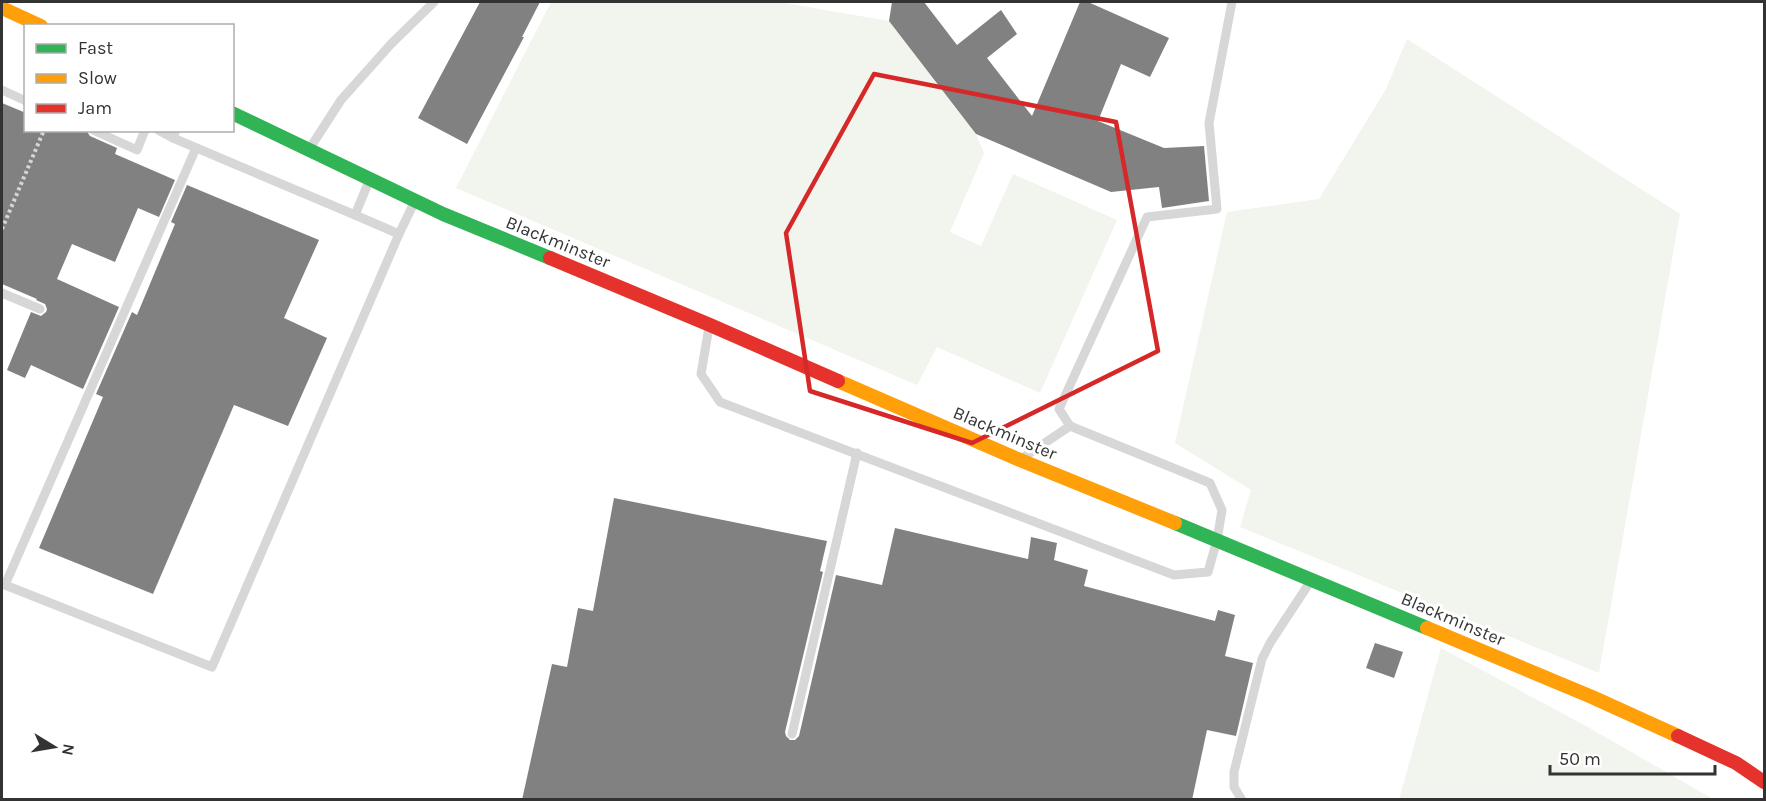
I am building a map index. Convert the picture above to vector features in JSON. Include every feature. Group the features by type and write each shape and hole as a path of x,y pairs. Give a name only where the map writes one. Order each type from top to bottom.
{"main road":[{"path":"2,8 37,24"},
{"name":"Blackminster","path":"234,113 453,218 710,325 1020,460 1312,579 1592,697 1736,763 1764,782"}],"lane":[{"path":"309,149 341,100 434,2"},
{"path":"710,325 701,374 720,402 1174,575 1208,572 1222,510 1210,483 1070,426 1059,410 1147,217 1218,209 1209,123 1232,2"},
{"path":"2,90 24,100"},
{"path":"97,132 137,150 144,132"},
{"path":"174,134 196,148 399,234"},
{"path":"196,148 5,585 212,667 415,200"},
{"path":"355,215 370,179"},
{"path":"2,293 40,309"},
{"path":"1020,460 1070,426"},
{"path":"792,734 857,453"},
{"path":"1242,800 1234,787 1233,772 1262,659 1312,579"}],"path":[{"path":"2,229 43,132"}],"highlighted area":[{"path":"874,74 1116,122 1158,351 972,443 810,391 786,233"}],"shaded area":[{"path":"551,2 779,2 889,21 976,134 984,153 950,232 981,246 1013,174 1117,220 1040,393 937,347 917,385 456,188"},
{"path":"1407,39 1680,214 1599,673 1240,527 1251,490 1175,443 1227,212 1319,199 1386,89"},
{"path":"1441,648 1586,726 1713,799 1399,800"}],"building":[{"path":"480,2 540,2 467,144 418,118"},
{"path":"892,2 924,2 957,45 1001,10 1017,34 987,58 1032,116 1080,2 1088,2 1169,38 1150,77 1121,64 1098,121 1164,148 1204,146 1209,201 1162,208 1159,187 1111,192 976,134 889,21"},
{"path":"2,103 24,112 24,132 87,132 90,136 117,148 115,154 175,180 159,217 138,208 115,262 72,244 57,279 119,307 83,389 31,365 25,378 7,370 31,312 41,316 47,309 45,304 37,299 2,284"},
{"path":"187,185 319,240 284,318 327,338 288,426 234,405 153,594 39,548 103,397 96,394 132,312 137,315 175,224 171,222"},
{"path":"614,498 827,541 820,571 823,572 785,732 790,740 795,740 799,736 836,575 882,585 895,528 1028,559 1031,537 1057,543 1054,560 1088,570 1084,586 1215,621 1218,610 1235,615 1225,656 1253,663 1236,736 1207,730 1192,800 522,800 552,664 567,667 578,608 593,611"},
{"path":"1375,643 1403,652 1394,678 1366,668"}],"traffic: fast":[{"path":"234,114 443,214 550,258"},
{"path":"1175,523 1427,628"}],"traffic: slow":[{"path":"2,8 37,24"},
{"path":"838,381 1020,460 1175,523"},
{"path":"1427,628 1592,697 1678,736"}],"traffic: jam":[{"path":"550,258 838,381"},
{"path":"1678,736 1736,763 1764,782"}]}
